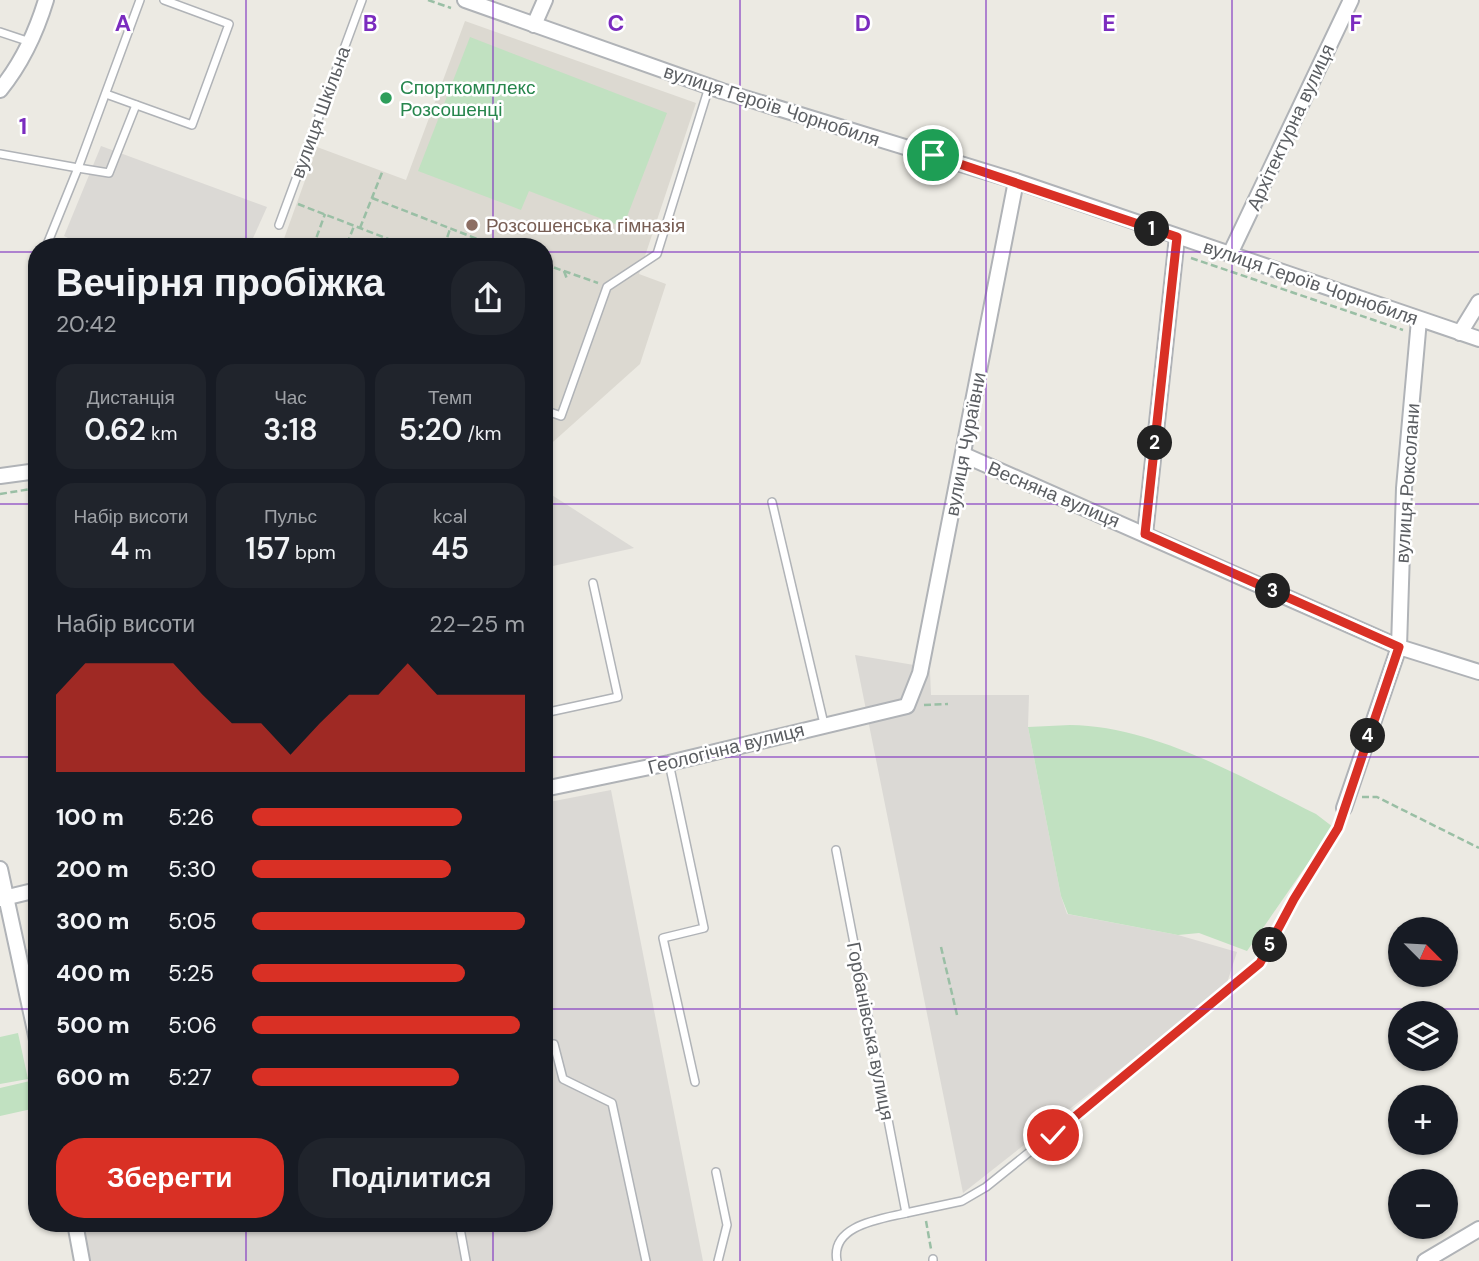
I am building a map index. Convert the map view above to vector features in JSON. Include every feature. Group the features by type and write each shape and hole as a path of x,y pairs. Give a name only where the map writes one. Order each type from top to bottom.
{"street":[{"path":"0,90 13,75 31,42 46,0"},
{"name":"вулиця Героїв Чорнобиля","path":"465,0 709,86 1016,181 1479,339"},
{"path":"534,25 545,0"},
{"name":"Архітектурна вулиця","path":"1230,254 1351,0"},
{"name":"вулиця Чураївни","path":"907,706 920,673 1016,181"},
{"name":"Весняна вулиця","path":"1145,534 1177,237"},
{"path":"1460,333 1479,302"},
{"name":"вулиця Роксолани","path":"1346,802 1399,647 1404,488 1419,320"},
{"name":"Весняна вулиця","path":"964,455 1399,647 1479,672"},
{"path":"0,476 28,472"},
{"name":"Геологічна вулиця","path":"553,787 669,763 907,706"},
{"path":"0,869 28,1001"},
{"path":"4,898 28,892"},
{"path":"1425,1261 1479,1229"},
{"path":"77,1232 82,1261"}],"lane":[{"path":"50,238 140,0"},
{"path":"106,94 192,125 229,24 164,0"},
{"name":"вулиця Шкільна","path":"278,225 362,0"},
{"path":"0,32 31,42"},
{"path":"553,413 561,416 607,287 657,254 709,86"},
{"path":"0,154 109,173 136,105"},
{"path":"772,502 824,724"},
{"path":"553,711 618,697 593,583"},
{"path":"669,763 704,928 663,938 695,1082"},
{"name":"Горбанівська вулиця","path":"836,850 906,1213"},
{"path":"837,1261 836,1254 841,1239 853,1228 962,1201 986,1187 1208,1009 1281,944"},
{"path":"553,1044 563,1079 611,1103 646,1261"},
{"path":"716,1172 727,1225 718,1261"},
{"path":"461,1232 466,1261"}],"path":[{"path":"360,228 383,170"},
{"path":"372,198 474,238"},
{"path":"299,204 386,238"},
{"path":"316,238 325,214"},
{"path":"349,238 354,226"},
{"path":"447,238 450,229"},
{"path":"553,267 607,287"},
{"path":"564,271 567,279"},
{"path":"0,494 28,489"},
{"path":"907,706 948,704"},
{"path":"1260,963 1294,899 1338,828 1346,802 1377,797 1479,848"},
{"path":"941,947 957,1015"},
{"path":"925,1209 933,1260"}],"shaded area":[{"name":"Розсошенська гімназія","path":"465,21 696,103 639,274 666,284 640,364 553,442 553,238 284,238 317,147 406,180"},
{"path":"101,146 267,207 253,238 64,236"},
{"path":"553,496 634,548 553,566"},
{"path":"855,655 914,665 930,671 931,695 1029,695 1028,727 1061,896 1067,914 1178,935 1237,952 1226,986 963,1193"},
{"path":"611,790 703,1261 88,1261 82,1232 553,1232 553,801"},
{"path":"28,949 28,982 21,951"}],"green space":[{"path":"470,37 667,113 623,227 529,191 521,210 418,171"},
{"path":"1070,725 1134,734 1197,756 1316,814 1333,827 1247,951 1199,933 1178,935 1068,914 1061,896 1028,727"},
{"path":"18,1033 28,1079 0,1084 0,1037"},
{"path":"28,1081 28,1110 0,1116 0,1088"}],"place":[{"name":"Спорткомплекс Розсошенці","path":"386,98"},
{"name":"Розсошенська гімназія","path":"472,225"}],"route":[{"path":"933,155 1177,237 1145,534 1399,647 1338,828 1294,899 1260,963 1053,1135"}]}
